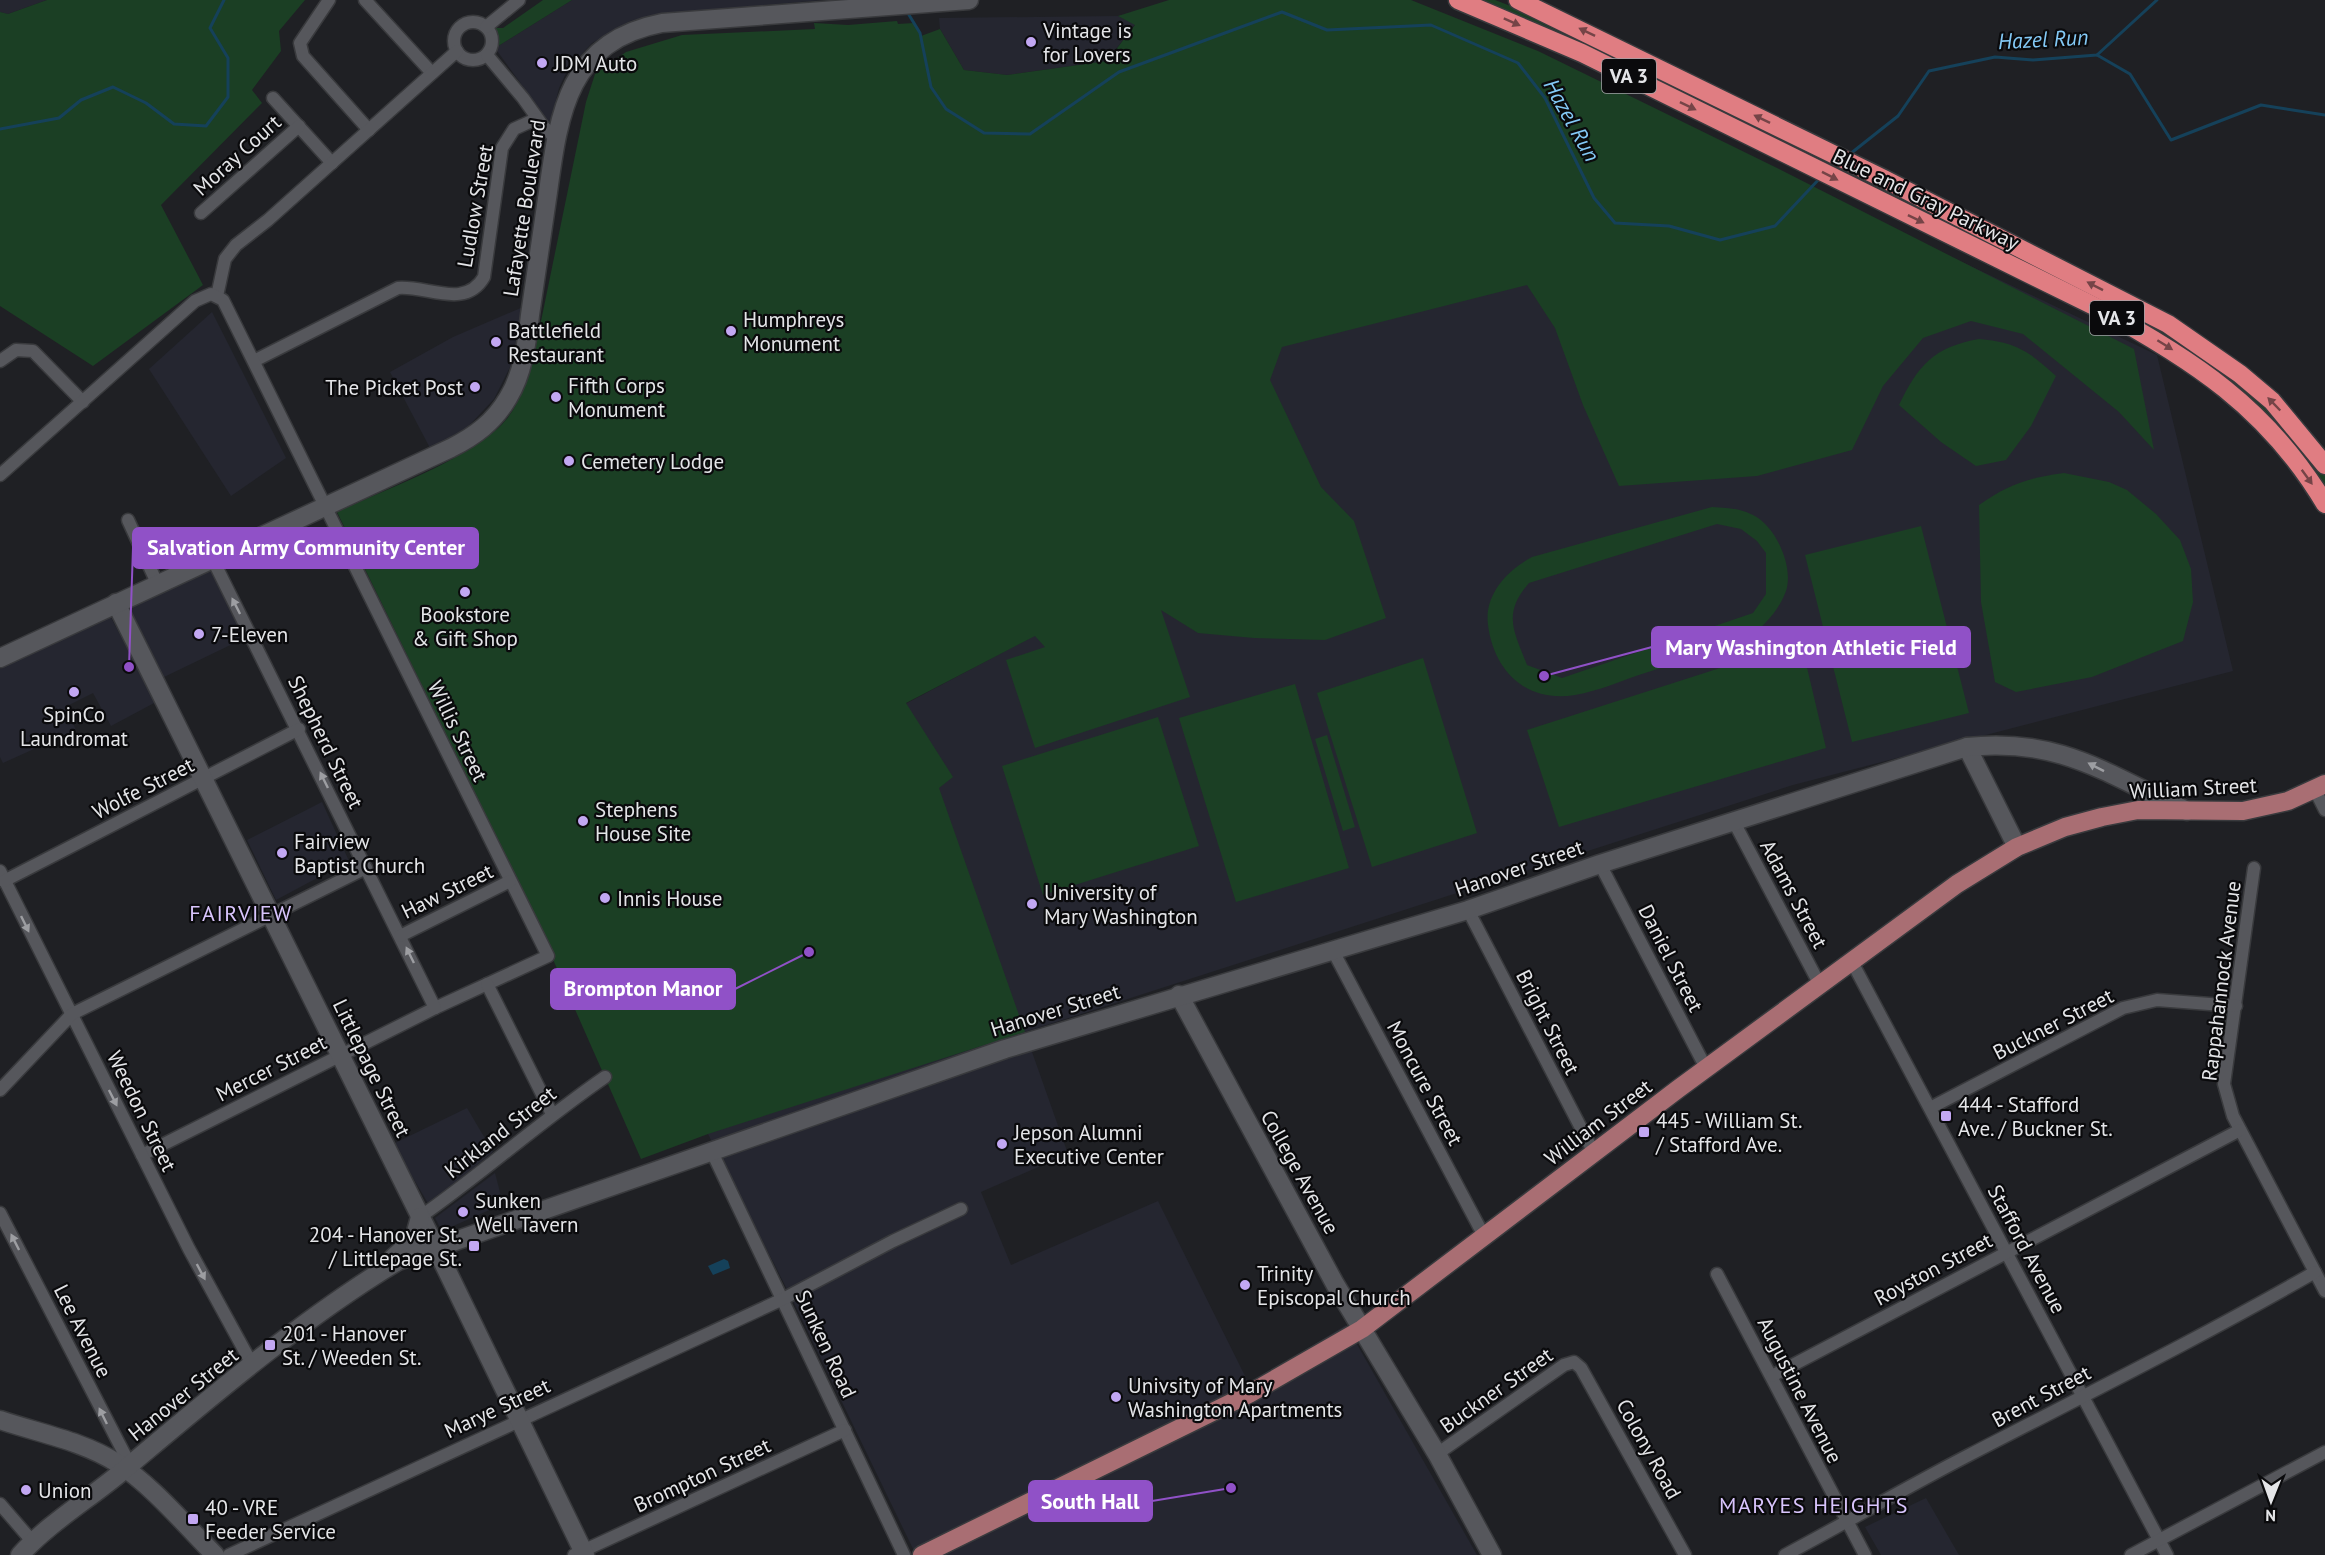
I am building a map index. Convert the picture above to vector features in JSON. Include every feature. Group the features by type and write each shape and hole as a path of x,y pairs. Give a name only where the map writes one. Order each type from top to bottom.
{"highway":[{"name":"Blue and Gray Parkway","path":"1458,0 1582,53 2096,307 2189,361 2213,377 2271,431 2294,459 2325,504"},
{"name":"Blue and Gray Parkway","path":"1518,0 1884,179 2126,301 2202,345 2272,401 2325,465"}],"main road":[{"path":"2319,786 2325,770"},
{"name":"William Street","path":"922,1555 1249,1394 1362,1329 1593,1153 1957,884 2017,847 2065,827 2102,817 2138,810 2242,811 2288,801 2319,786"}],"street":[{"path":"329,0 300,43 303,56 369,130"},
{"path":"365,0 432,74"},
{"name":"Lafayette Boulevard","path":"0,657 474,436 486,427 509,397 517,379 528,333 555,138 566,99 583,68 607,45 626,34 662,23 969,0"},
{"path":"486,27 513,2"},
{"path":"472,22 486,27 493,40 487,56 476,61 467,60 457,51 454,38 461,27 472,22"},
{"path":"0,475 195,301 211,294 217,296 225,259 236,245 457,51"},
{"path":"487,56 523,98 536,119 555,138"},
{"path":"273,98 332,163"},
{"name":"Ludlow Street","path":"254,361 398,288 408,287 452,294 474,290 484,278 502,148 514,129 536,119"},
{"name":"Moray Court","path":"201,213 298,126"},
{"name":"Willis Street","path":"217,296 229,308 324,506 548,956"},
{"path":"0,361 16,350 33,351 83,402"},
{"path":"128,520 157,583"},
{"name":"Shepherd Street","path":"212,558 435,1008"},
{"name":"Littlepage Street","path":"116,603 435,1246 519,1419 580,1554"},
{"name":"Wolfe Street","path":"2,876 203,779 298,729"},
{"name":"Hanover Street","path":"20,1555 32,1541 341,1296 398,1261 435,1246 989,1054 1332,949 1468,910 1600,864 1967,747 2012,745 2057,752 2087,762 2187,810"},
{"path":"1967,747 2017,847"},
{"path":"2319,786 2325,810"},
{"name":"Adams Street","path":"1734,822 1820,985"},
{"name":"Daniel Street","path":"1600,864 1707,1070"},
{"path":"0,1090 72,1014 366,868"},
{"name":"Rappahannock Avenue","path":"2254,868 2224,1084 2227,1101 2240,1130 2325,1291"},
{"name":"Weedon Street","path":"2,876 192,1255 254,1366"},
{"name":"Haw Street","path":"400,936 510,881"},
{"name":"Bright Street","path":"1468,910 1593,1153"},
{"name":"Moncure Street","path":"1332,949 1484,1236"},
{"name":"Mercer Street","path":"142,1155 340,1054 548,956"},
{"name":"Stafford Avenue","path":"1852,962 2167,1555"},
{"path":"487,984 552,1114"},
{"name":"College Avenue","path":"1179,995 1335,1284 1437,1455 1492,1555"},
{"name":"Buckner Street","path":"1930,1108 2123,1008 2157,1000 2236,1006"},
{"name":"Kirkland Street","path":"420,1217 466,1185 552,1114 605,1077"},
{"name":"Royston Street","path":"1773,1376 2240,1130"},
{"name":"Sunken Road","path":"711,1150 904,1555"},
{"name":"Marye Street","path":"229,1555 519,1419 783,1299 893,1240 961,1209"},
{"name":"Lee Avenue","path":"0,1213 126,1457 126,1468"},
{"path":"379,1272 414,1239 420,1217"},
{"name":"Brent Street","path":"1785,1555 1968,1455 2083,1397 2314,1272"},
{"name":"Augustine Avenue","path":"1717,1274 1773,1376 1865,1555"},
{"name":"Buckner Street","path":"1437,1455 1564,1365 1577,1364"},
{"name":"Colony Road","path":"1577,1364 1685,1555"},
{"path":"0,1420 98,1452 126,1468 215,1555"},
{"name":"Brompton Street","path":"580,1554 845,1430"},
{"path":"2132,1555 2325,1452"},
{"path":"0,1504 32,1541"}],"shaded area":[{"path":"0,0 47,0 8,14 0,12"},
{"path":"572,0 823,0 658,14 630,21 592,43 568,69 559,88 550,124 495,48"},
{"path":"1118,16 1135,24 1107,61 1007,75 964,70 940,29 939,18"},
{"name":"University of Mary Washington","path":"1830,199 2157,355 2233,671 1793,785 1025,1032 1068,1154 981,1192 1011,1265 1158,1201 1249,1384 1346,1325 1477,1555 916,1555 795,1305 708,1134 626,852 1047,629 1240,345"},
{"path":"523,307 511,365 494,399 464,431 430,448 390,372 453,337"},
{"path":"212,312 286,458 231,496 149,369"},
{"path":"212,570 245,638 162,678 128,608"},
{"path":"109,614 156,702 111,726 93,693 65,707 76,730 3,763 0,757 0,669"},
{"path":"322,802 349,861 276,900 247,840"},
{"path":"467,1108 493,1152 429,1205 393,1144"},
{"path":"495,1173 503,1204 442,1231 435,1218"},
{"path":"1926,1498 1959,1555 1881,1555 1865,1527"}],"green space":[{"path":"47,0 305,0 279,31 281,51 252,90 262,103 161,205 203,285 93,366 0,306 0,12 8,14"},
{"path":"543,0 572,0 495,48 496,28 503,28"},
{"path":"1169,0 1411,0 1538,51 1777,168 2134,349 2154,450 2119,412 2023,334 1971,321 1923,338 1883,386 1852,450 1757,476 1619,486 1583,405 1555,328 1527,285 1282,347 1270,380 1321,487 1354,521 1386,618 1325,640 1254,638 1198,633 1161,610 1190,697 1035,748 1006,660 1045,647 1035,636 906,703 953,777 939,788 1025,1032 708,1134 641,1159 525,896 337,512 463,453 504,423 514,408 532,365 586,102 595,74 626,52 682,35 815,29 814,23 848,25 897,21 898,24 914,23 921,36 940,29 964,70 1007,75 1107,61 1135,25 1118,16"},
{"path":"1475,0 1495,0 1536,16 1809,150 1802,155"},
{"path":"1878,184 2163,327 2255,394 2325,475 2325,491 2248,399 1870,189"},
{"path":"1979,339 1992,340 2022,350 2056,376 2031,426 2006,460 1976,466 1941,442 1899,405 1913,379 1929,360 1950,347"},
{"path":"2064,473 2109,482 2127,490 2156,514 2180,540 2191,569 2193,602 2183,641 2092,677 2016,692 1995,682 1981,602 1979,505 2019,483"},
{"path":"1712,507 1728,508 1753,515 1769,528 1785,559 1788,581 1783,599 1774,613 1745,642 1593,691 1558,696 1528,689 1516,681 1497,657 1491,642 1488,614 1494,593 1506,576 1532,557","holes":["1717,524 1741,529 1757,541 1766,553 1766,594 1753,613 1562,678 1527,665 1515,632 1513,614 1515,604 1529,583"]},
{"path":"1921,526 1969,713 1852,742 1805,555"},
{"path":"1801,642 1826,748 1559,827 1527,730"},
{"path":"1423,658 1477,833 1372,867 1317,693"},
{"path":"1295,684 1349,868 1236,902 1179,718"},
{"path":"1158,717 1199,846 1043,895 1002,766"},
{"path":"1327,735 1355,827 1343,831 1315,739"}],"water":[{"path":"724,1259 728,1261 730,1268 713,1275 708,1266"}],"waterway":[{"name":"Hazel Run","path":"0,129 59,118 81,100 113,87 146,103 174,124 206,126 228,97 228,58 210,28 224,0"},
{"name":"Hazel Run","path":"1850,154 1898,116 1929,71 1995,57 2033,60 2097,55 2157,0"},
{"name":"Hazel Run","path":"906,10 920,33 931,87 946,109 984,133 1030,134 1119,72 1282,12 1327,30 1431,25 1518,63 1545,98 1594,198 1615,223 1669,226 1720,240 1775,226 1821,177"},
{"path":"2097,55 2130,74 2171,140 2261,105 2325,115"}],"place":[{"name":"Vintage is for Lovers","path":"1031,42"},
{"name":"JDM Auto","path":"542,63"},
{"name":"Humphreys Monument","path":"731,331"},
{"name":"Battlefield Restaurant","path":"496,342"},
{"name":"The Picket Post","path":"475,387"},
{"name":"Fifth Corps Monument","path":"556,397"},
{"name":"Cemetery Lodge","path":"569,461"},
{"name":"Bookstore & Gift Shop","path":"465,592"},
{"name":"7-Eleven","path":"199,634"},
{"name":"Salvation Army Community Center","path":"129,667"},
{"name":"Mary Washington Athletic Field","path":"1544,676"},
{"name":"SpinCo Laundromat","path":"74,692"},
{"name":"Stephens House Site","path":"583,821"},
{"name":"Fairview Baptist Church","path":"282,853"},
{"name":"Innis House","path":"605,898"},
{"name":"University of Mary Washington","path":"1032,904"},
{"name":"Brompton Manor","path":"809,952"},
{"name":"444 - Stafford Ave. / Buckner St.","path":"1946,1116"},
{"name":"445 - William St. / Stafford Ave.","path":"1644,1132"},
{"name":"Jepson Alumni Executive Center","path":"1002,1144"},
{"name":"Sunken Well Tavern","path":"463,1212"},
{"name":"204 - Hanover St. / Littlepage St.","path":"474,1246"},
{"name":"Trinity Episcopal Church","path":"1245,1285"},
{"name":"201 - Hanover St. / Weeden St.","path":"270,1345"},
{"name":"Univsity of Mary Washington Apartments","path":"1116,1397"},
{"name":"South Hall","path":"1231,1488"},
{"name":"Union","path":"26,1490"},
{"name":"40 - VRE Feeder Service","path":"193,1519"}],"district":[{"name":"FAIRVIEW","path":"241,913"},
{"name":"MARYES HEIGHTS","path":"1814,1505"}]}
